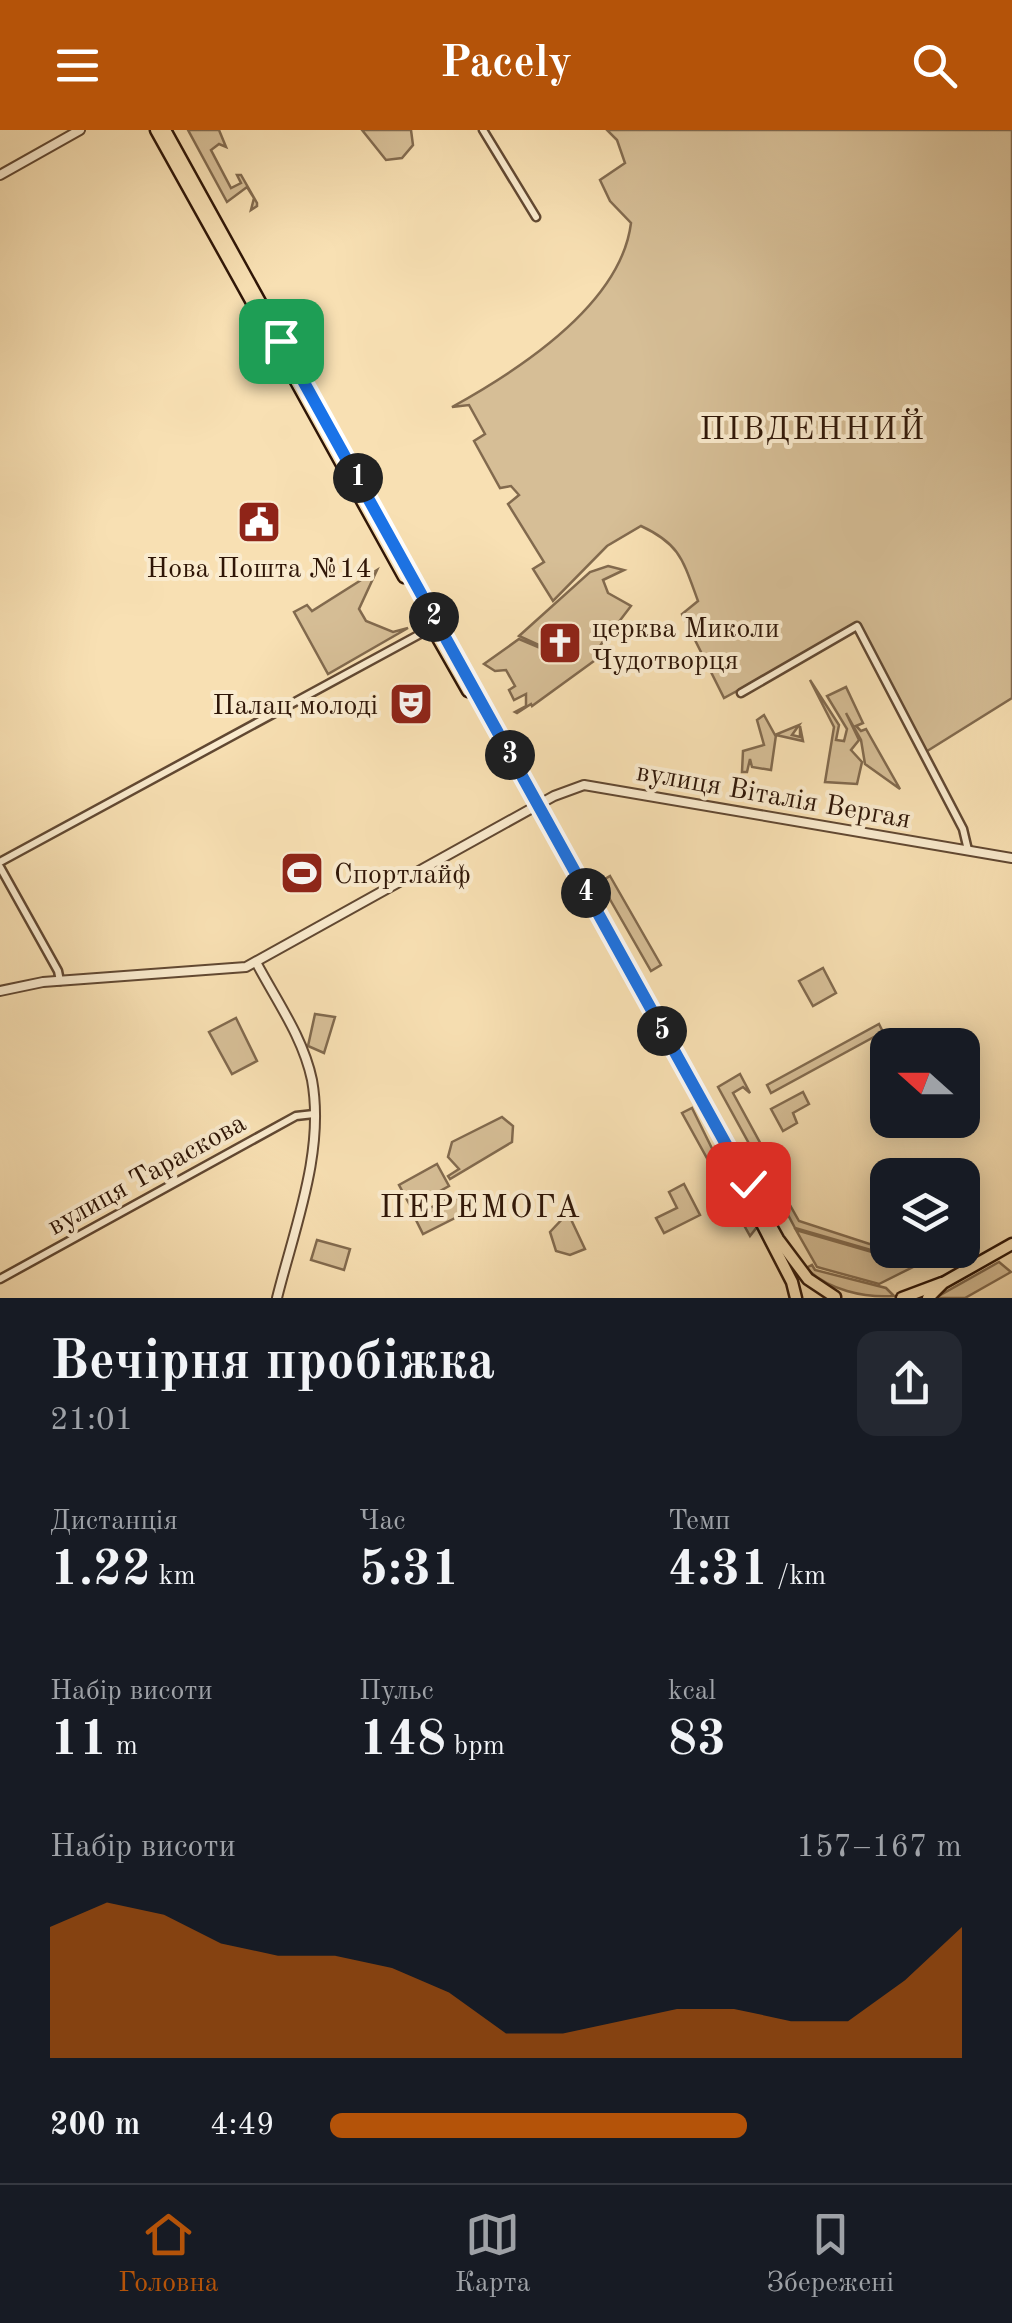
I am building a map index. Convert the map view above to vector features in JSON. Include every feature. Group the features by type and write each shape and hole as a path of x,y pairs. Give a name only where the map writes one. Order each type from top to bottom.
{"main road":[{"path":"156,130 288,360"},
{"path":"164,130 752,1205 792,1282 796,1298"},
{"path":"534,806 778,1239 812,1282 838,1298"},
{"path":"902,1298 943,1283 1012,1244"},
{"path":"928,1298 943,1283"},
{"path":"823,1298 838,1298"}],"street":[{"path":"0,175 80,130"},
{"path":"483,130 536,217"},
{"path":"741,693 857,626 963,829 968,850"},
{"path":"60,981 58,969 0,865 422,632"},
{"name":"вулиця Віталія Вергая","path":"0,991 60,981 224,970 256,962 534,806 567,789 590,785 1012,858"},
{"path":"256,962 302,1048 312,1080 310,1163 277,1298"},
{"name":"вулиця Тараскова","path":"0,1279 296,1116 314,1114"}],"shaded area":[{"path":"188,130 219,130 226,147 219,144 211,150 231,188 241,183 237,175 241,175 257,203 257,206 251,210 254,198 247,187 227,202"},
{"path":"362,130 411,130 413,145 402,158 386,160"},
{"path":"607,130 1012,130 1012,698 924,753 856,626 724,698 682,614 698,601 688,575 672,547 654,533 641,526 607,546 553,601 533,569 544,562 508,504 519,495 511,486 500,488 474,441 485,434 469,405 452,407 507,374 563,332 608,281 623,253 631,223 610,201 600,180 625,163 617,140"},
{"path":"608,566 624,570 603,580 608,593 631,606 615,627 618,634 606,637 600,646 605,653 532,706 515,712 526,706 526,694 514,700 509,690 515,686 506,670 495,671 484,664 519,639 557,655 567,644 562,635 553,637 554,652 519,636 590,572"},
{"path":"377,570 359,609 366,621 393,632 408,628 328,674 294,612 307,605 312,611"},
{"path":"810,680 839,725 836,740 844,741 847,729 827,696 846,687 863,723 856,726 861,731 866,729 900,789 865,764 861,740 846,713 859,740 851,750 862,762 857,784 825,782 834,727"},
{"path":"764,715 775,735 799,725 792,735 800,737 800,726 803,741 776,735 771,770 752,767 750,759 747,772 742,772 743,751 764,745 757,720"},
{"path":"610,876 661,965 651,971 600,882"},
{"path":"823,968 836,993 813,1006 799,981"},
{"path":"315,1014 335,1017 324,1053 308,1046"},
{"path":"236,1018 257,1061 232,1074 209,1032"},
{"path":"870,1029 870,1039 771,1093 767,1085"},
{"path":"740,1074 750,1093 743,1087 733,1093 776,1172 773,1174 780,1188 775,1191 718,1087"},
{"path":"803,1092 809,1104 793,1113 797,1123 783,1131 771,1109"},
{"path":"692,1108 737,1199 743,1200 757,1227 750,1236 682,1113"},
{"path":"502,1117 513,1126 512,1142 450,1179 448,1176 459,1169 448,1157 452,1142"},
{"path":"437,1164 449,1186 411,1207 399,1185"},
{"path":"684,1184 700,1215 664,1233 656,1218 677,1208 669,1192"},
{"path":"782,1191 799,1221 870,1244 870,1250 795,1228 777,1194"},
{"path":"456,1195 465,1213 423,1234 414,1216"},
{"path":"568,1213 585,1249 570,1255 556,1251 550,1232"},
{"path":"796,1230 870,1251 870,1268 911,1268 879,1284 817,1267"},
{"path":"317,1240 350,1249 344,1270 311,1260"},
{"path":"999,1262 1011,1272 965,1298 935,1298"},
{"path":"812,1265 815,1270 886,1288 894,1296 871,1296 836,1287 806,1268"}],"place":[{"name":"Нова Пошта №14","path":"259,522"},
{"name":"церква Миколи Чудотворця","path":"560,643"},
{"name":"Палац молоді","path":"411,704"},
{"name":"Спортлайф","path":"302,873"}],"district":[{"name":"ПІВДЕННИЙ","path":"813,428"},
{"name":"ПЕРЕМОГА","path":"481,1206"}],"route":[{"path":"281,341 748,1184"}]}
